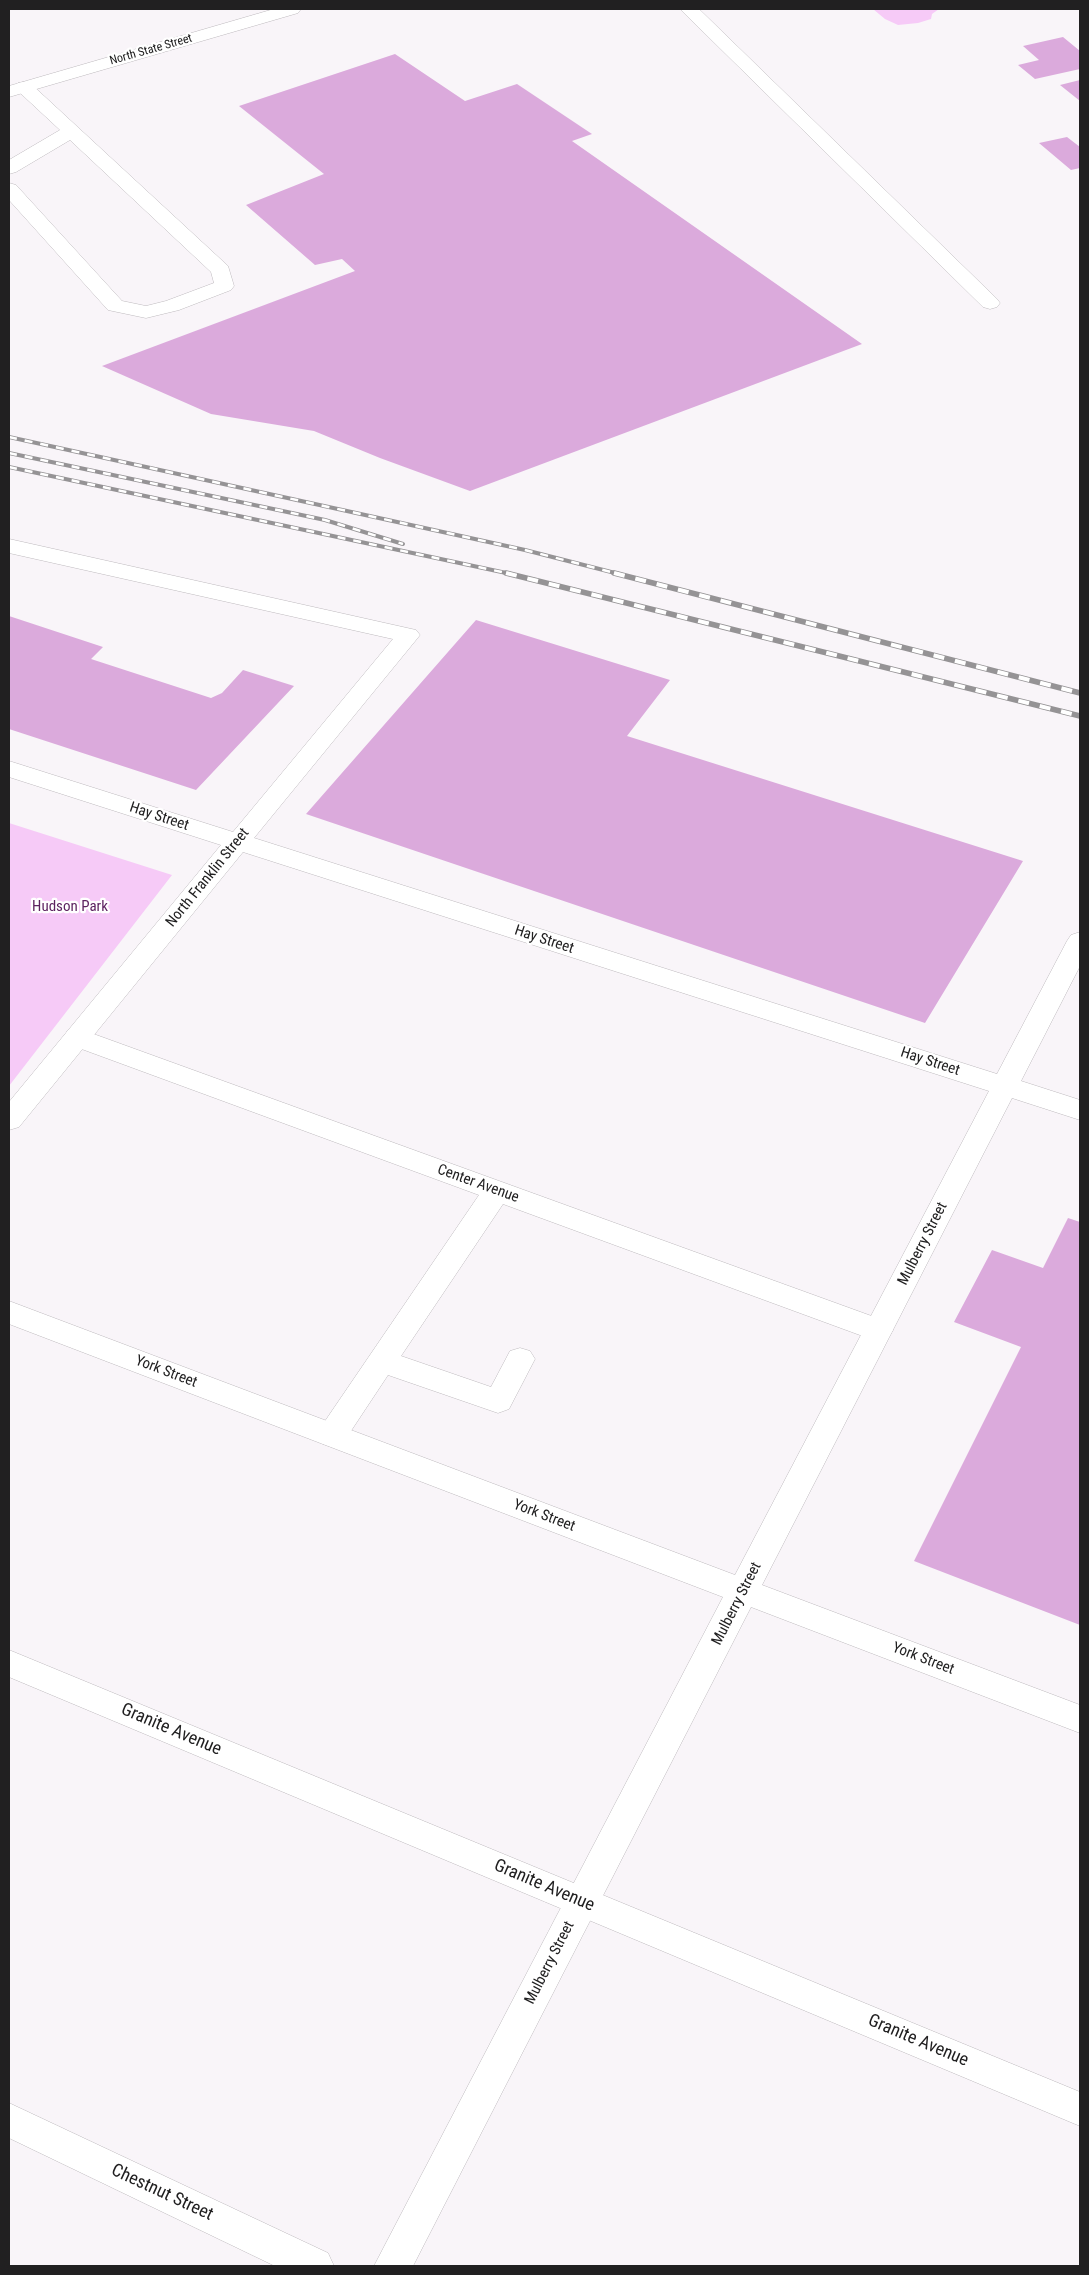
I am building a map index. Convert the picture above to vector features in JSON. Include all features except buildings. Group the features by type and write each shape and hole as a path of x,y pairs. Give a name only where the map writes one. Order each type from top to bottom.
{"street":[{"name":"North State Street","path":"16,89 292,9"},
{"path":"689,9 990,303"},
{"path":"9,189 115,306 146,312 172,306 224,286 222,270 71,131 16,89"},
{"path":"9,168 71,131"},
{"name":"North Franklin Street","path":"9,546 408,635 9,1120"},
{"name":"Hay Street","path":"9,769 1080,1110"},
{"name":"Mulberry Street","path":"393,2266 1080,941"},
{"name":"Center Avenue","path":"77,1037 878,1330"},
{"path":"332,1435 497,1191"},
{"name":"York Street","path":"9,1312 1080,1719"},
{"path":"381,1361 498,1401 520,1359"},
{"name":"Granite Avenue","path":"9,1663 1080,2109"},
{"name":"Chestnut Street","path":"9,2120 315,2266"}],"green space":[{"path":"873,9 939,9 932,14 931,19 918,23 898,25 885,19"},
{"name":"Hudson Park","path":"9,823 172,875 9,1086"}],"railway":[{"path":"9,437 525,550 619,574"},
{"path":"9,453 325,520 403,544"},
{"path":"9,467 511,574"},
{"path":"506,573 1080,716"},
{"path":"614,573 1080,693"}]}
